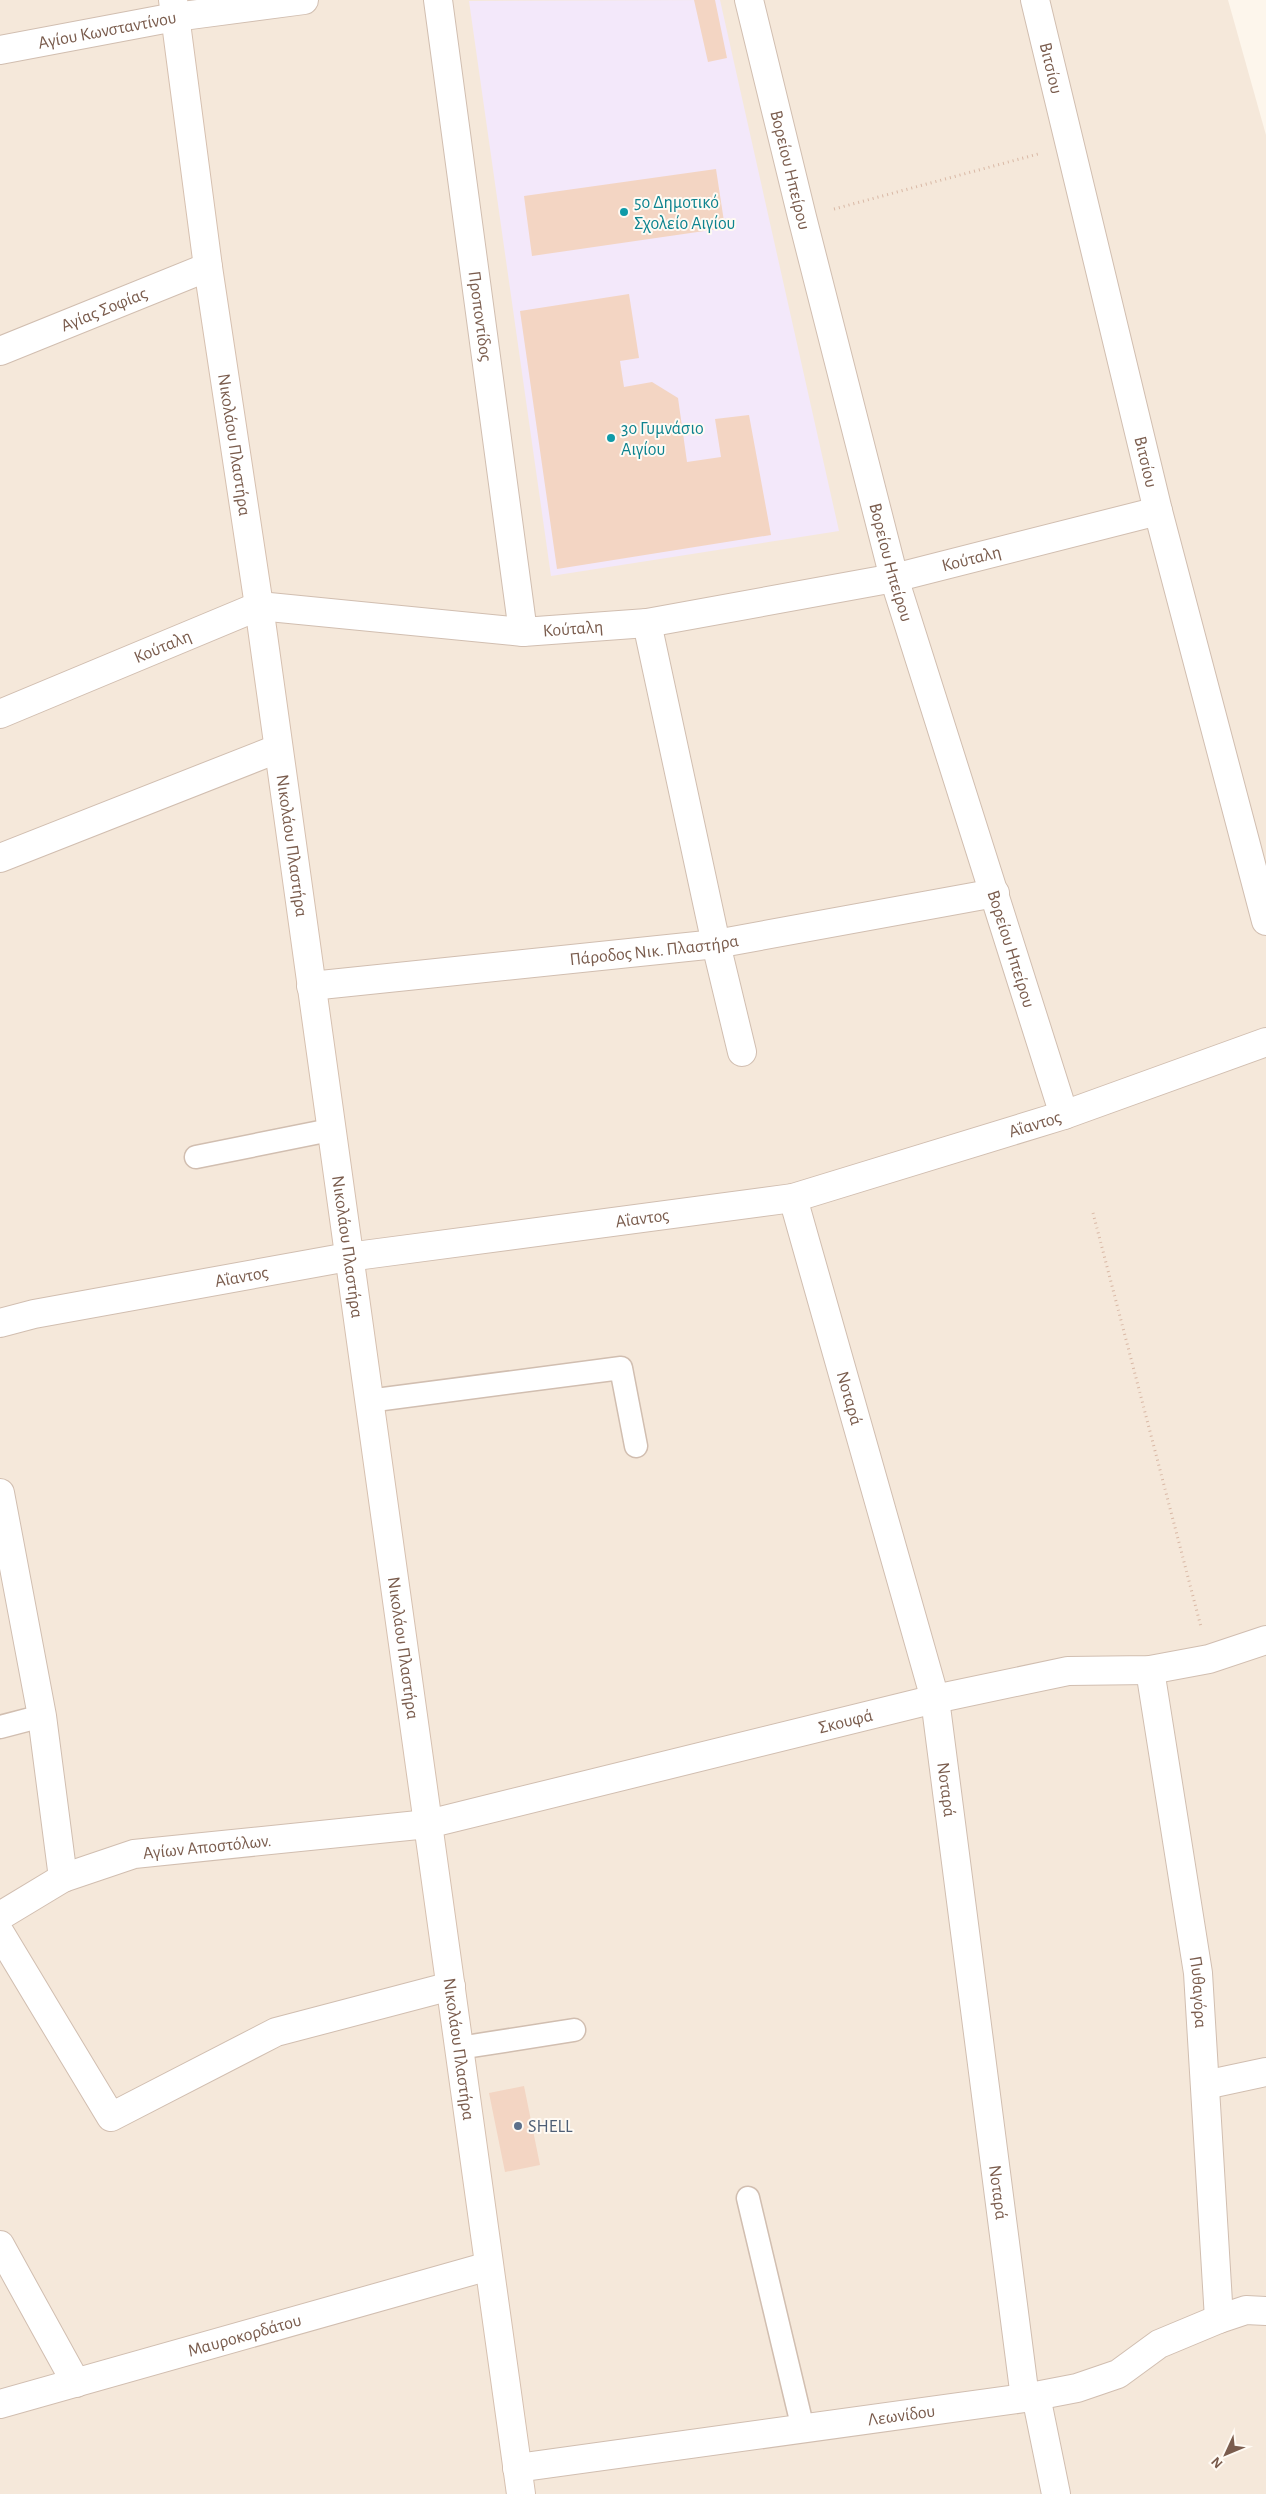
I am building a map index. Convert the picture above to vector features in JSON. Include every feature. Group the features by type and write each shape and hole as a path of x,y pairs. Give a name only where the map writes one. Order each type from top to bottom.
{"street":[{"name":"Αγίου Κωνσταντίνου","path":"0,50 174,9 304,0"},
{"name":"Προποντίδος","path":"438,0 524,632"},
{"name":"Βορείου Ηπείρου","path":"749,0 802,218 894,578 1064,1115"},
{"name":"Βιτσίου","path":"1035,0 1158,511 1266,921"},
{"name":"Νικολάου Πλαστήρα","path":"174,9 208,267 259,606 330,1130 519,2481"},
{"name":"Αγίας Σοφίας","path":"0,351 208,267"},
{"name":"Κούταλη","path":"0,714 259,606 524,632 648,622 894,578 1158,511"},
{"path":"648,622 716,944 742,1052"},
{"path":"0,858 278,749"},
{"name":"Πάροδος Νικ. Πλαστήρα","path":"311,986 716,944 995,893"},
{"name":"Αΐαντος","path":"0,1323 34,1314 348,1257 793,1198 1064,1115 1266,1042"},
{"name":"Νοταρά","path":"793,1198 935,1699 1030,2397 1056,2494"},
{"path":"0,1494 42,1716 63,1878"},
{"name":"Σκουφά","path":"428,1824 935,1699 1068,1671 1150,1670 1209,1659 1266,1640"},
{"name":"Πυθαγόρα","path":"1150,1670 1198,1973 1219,2319"},
{"name":"Αγίων Αποστόλων.","path":"0,1916 63,1878 134,1854 428,1824"},
{"path":"0,1933 111,2116 276,2032 451,1986"},
{"path":"1205,2085 1266,2072"},
{"path":"0,2245 76,2383"},
{"name":"Μαυροκορδάτου","path":"0,2404 489,2266"},
{"name":"Λεωνίδου","path":"519,2481 803,2429 1030,2397 1077,2388 1118,2374 1159,2344 1219,2319 1246,2310 1266,2311"}],"lane":[{"path":"196,1157 330,1130"},
{"path":"368,1401 621,1368 636,1446"},
{"path":"0,1727 42,1716"},
{"path":"458,2048 574,2030"},
{"path":"748,2198 803,2429"}],"path":[{"path":"802,218 1071,146"},
{"path":"1093,1213 1209,1659"}],"shaded area":[{"path":"0,0 1228,0 1266,135 1266,2494 0,2494"},
{"path":"720,0 839,531 551,576 469,1"}],"building":[{"path":"694,0 715,0 727,58 708,62"},
{"name":"5ο Δημοτικό Σχολείο Αιγίου","path":"716,169 725,228 532,256 524,196"},
{"name":"3ο Γυμνάσιο Αιγίου","path":"629,294 639,358 620,361 624,387 652,382 678,398 687,462 721,457 715,419 749,415 771,535 557,569 520,311"},
{"path":"524,2086 540,2165 505,2172 489,2093"}],"place":[{"name":"5ο Δημοτικό Σχολείο Αιγίου","path":"624,212"},
{"name":"3ο Γυμνάσιο Αιγίου","path":"611,438"},
{"name":"SHELL","path":"518,2126"}]}
